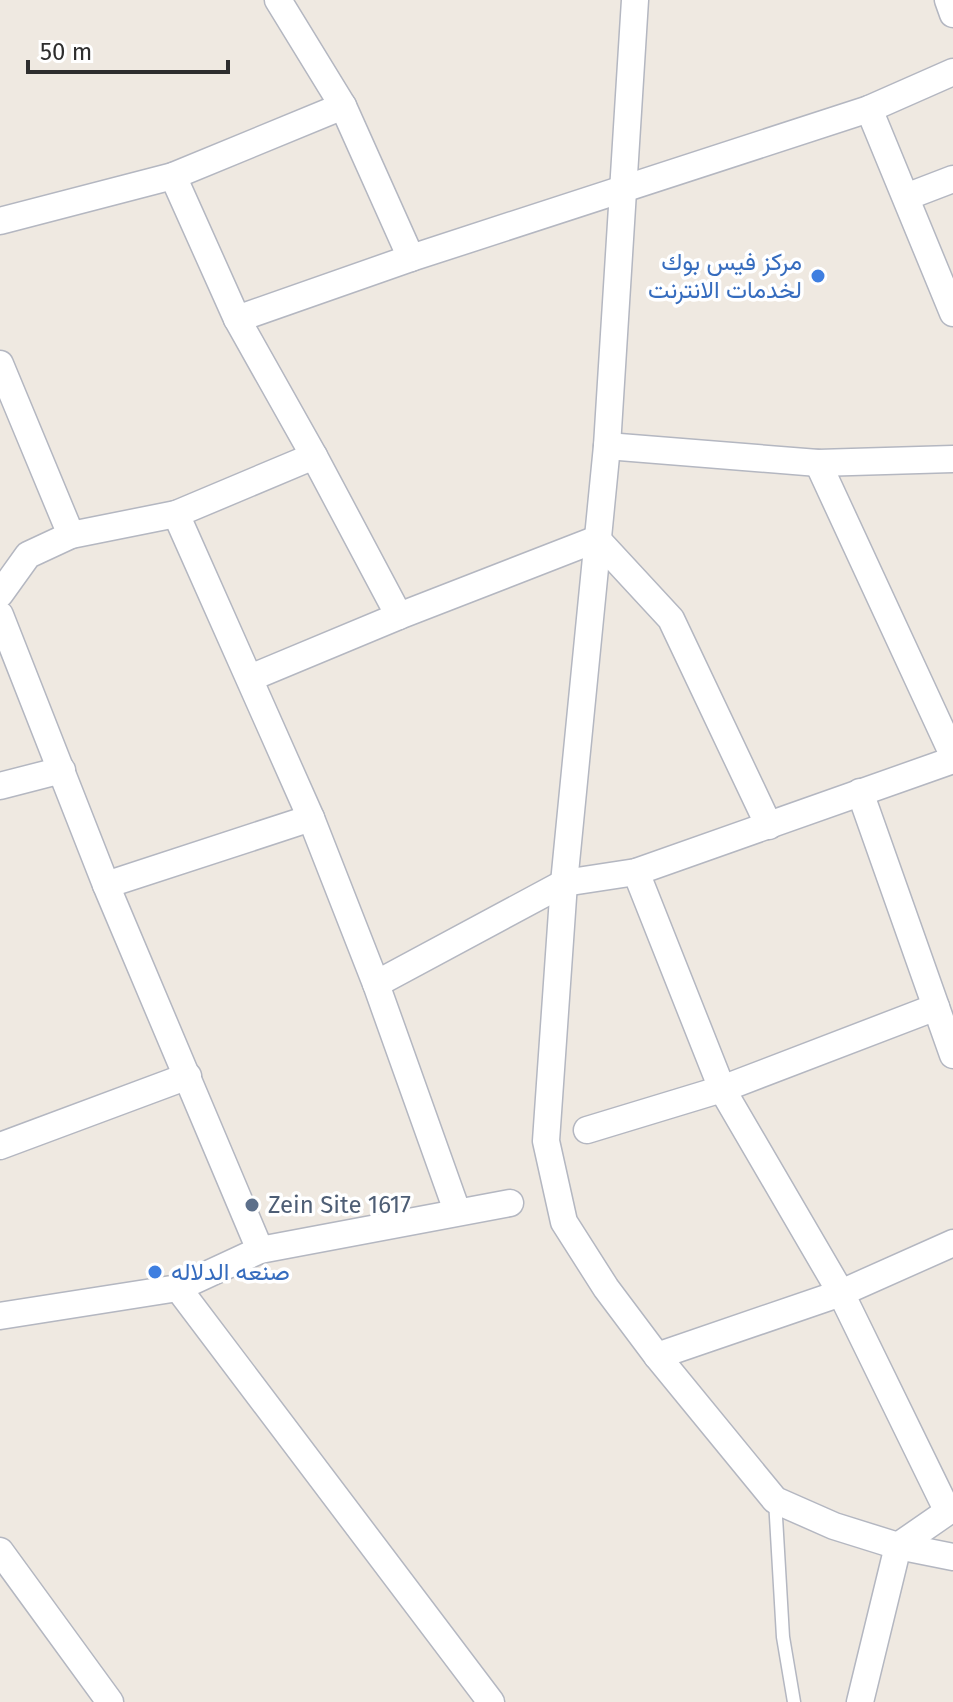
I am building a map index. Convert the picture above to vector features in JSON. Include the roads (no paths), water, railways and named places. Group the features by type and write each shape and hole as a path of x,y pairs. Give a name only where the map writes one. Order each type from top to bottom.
{"street":[{"path":"278,0 343,106 411,258"},
{"path":"635,0 607,446 564,883 546,1141 552,1178 564,1222 606,1288 657,1356 775,1500 834,1526 898,1546 953,1557"},
{"path":"948,0 953,14"},
{"path":"237,319 411,258 869,109 953,72"},
{"path":"0,221 173,176 343,106"},
{"path":"869,109 953,313"},
{"path":"173,176 237,319 399,616"},
{"path":"906,197 953,179"},
{"path":"0,364 71,535"},
{"path":"607,446 818,463 953,459"},
{"path":"0,594 28,555 71,535 176,514 314,456"},
{"path":"376,984 564,883 636,872 953,757 818,463"},
{"path":"176,514 311,818 376,984 457,1211"},
{"path":"250,678 597,539"},
{"path":"597,539 671,619 769,826"},
{"path":"0,615 106,885 260,1250"},
{"path":"0,786 62,770"},
{"path":"860,792 953,1055"},
{"path":"106,885 311,818"},
{"path":"636,872 722,1089 841,1293 950,1509 898,1546 860,1702"},
{"path":"587,1130 722,1089 936,1007"},
{"path":"0,1146 188,1076"},
{"path":"0,1316 178,1288 260,1250 510,1203"},
{"path":"657,1356 841,1293 953,1243"},
{"path":"178,1288 491,1702"},
{"path":"0,1551 110,1702"}],"lane":[{"path":"775,1500 783,1637 794,1702"}],"place":[{"name":"مركز فيس بوك لخدمات الانترنت","path":"818,276"},
{"name":"Zein Site 1617","path":"252,1205"},
{"name":"صنعه الدلاله","path":"155,1272"}]}
